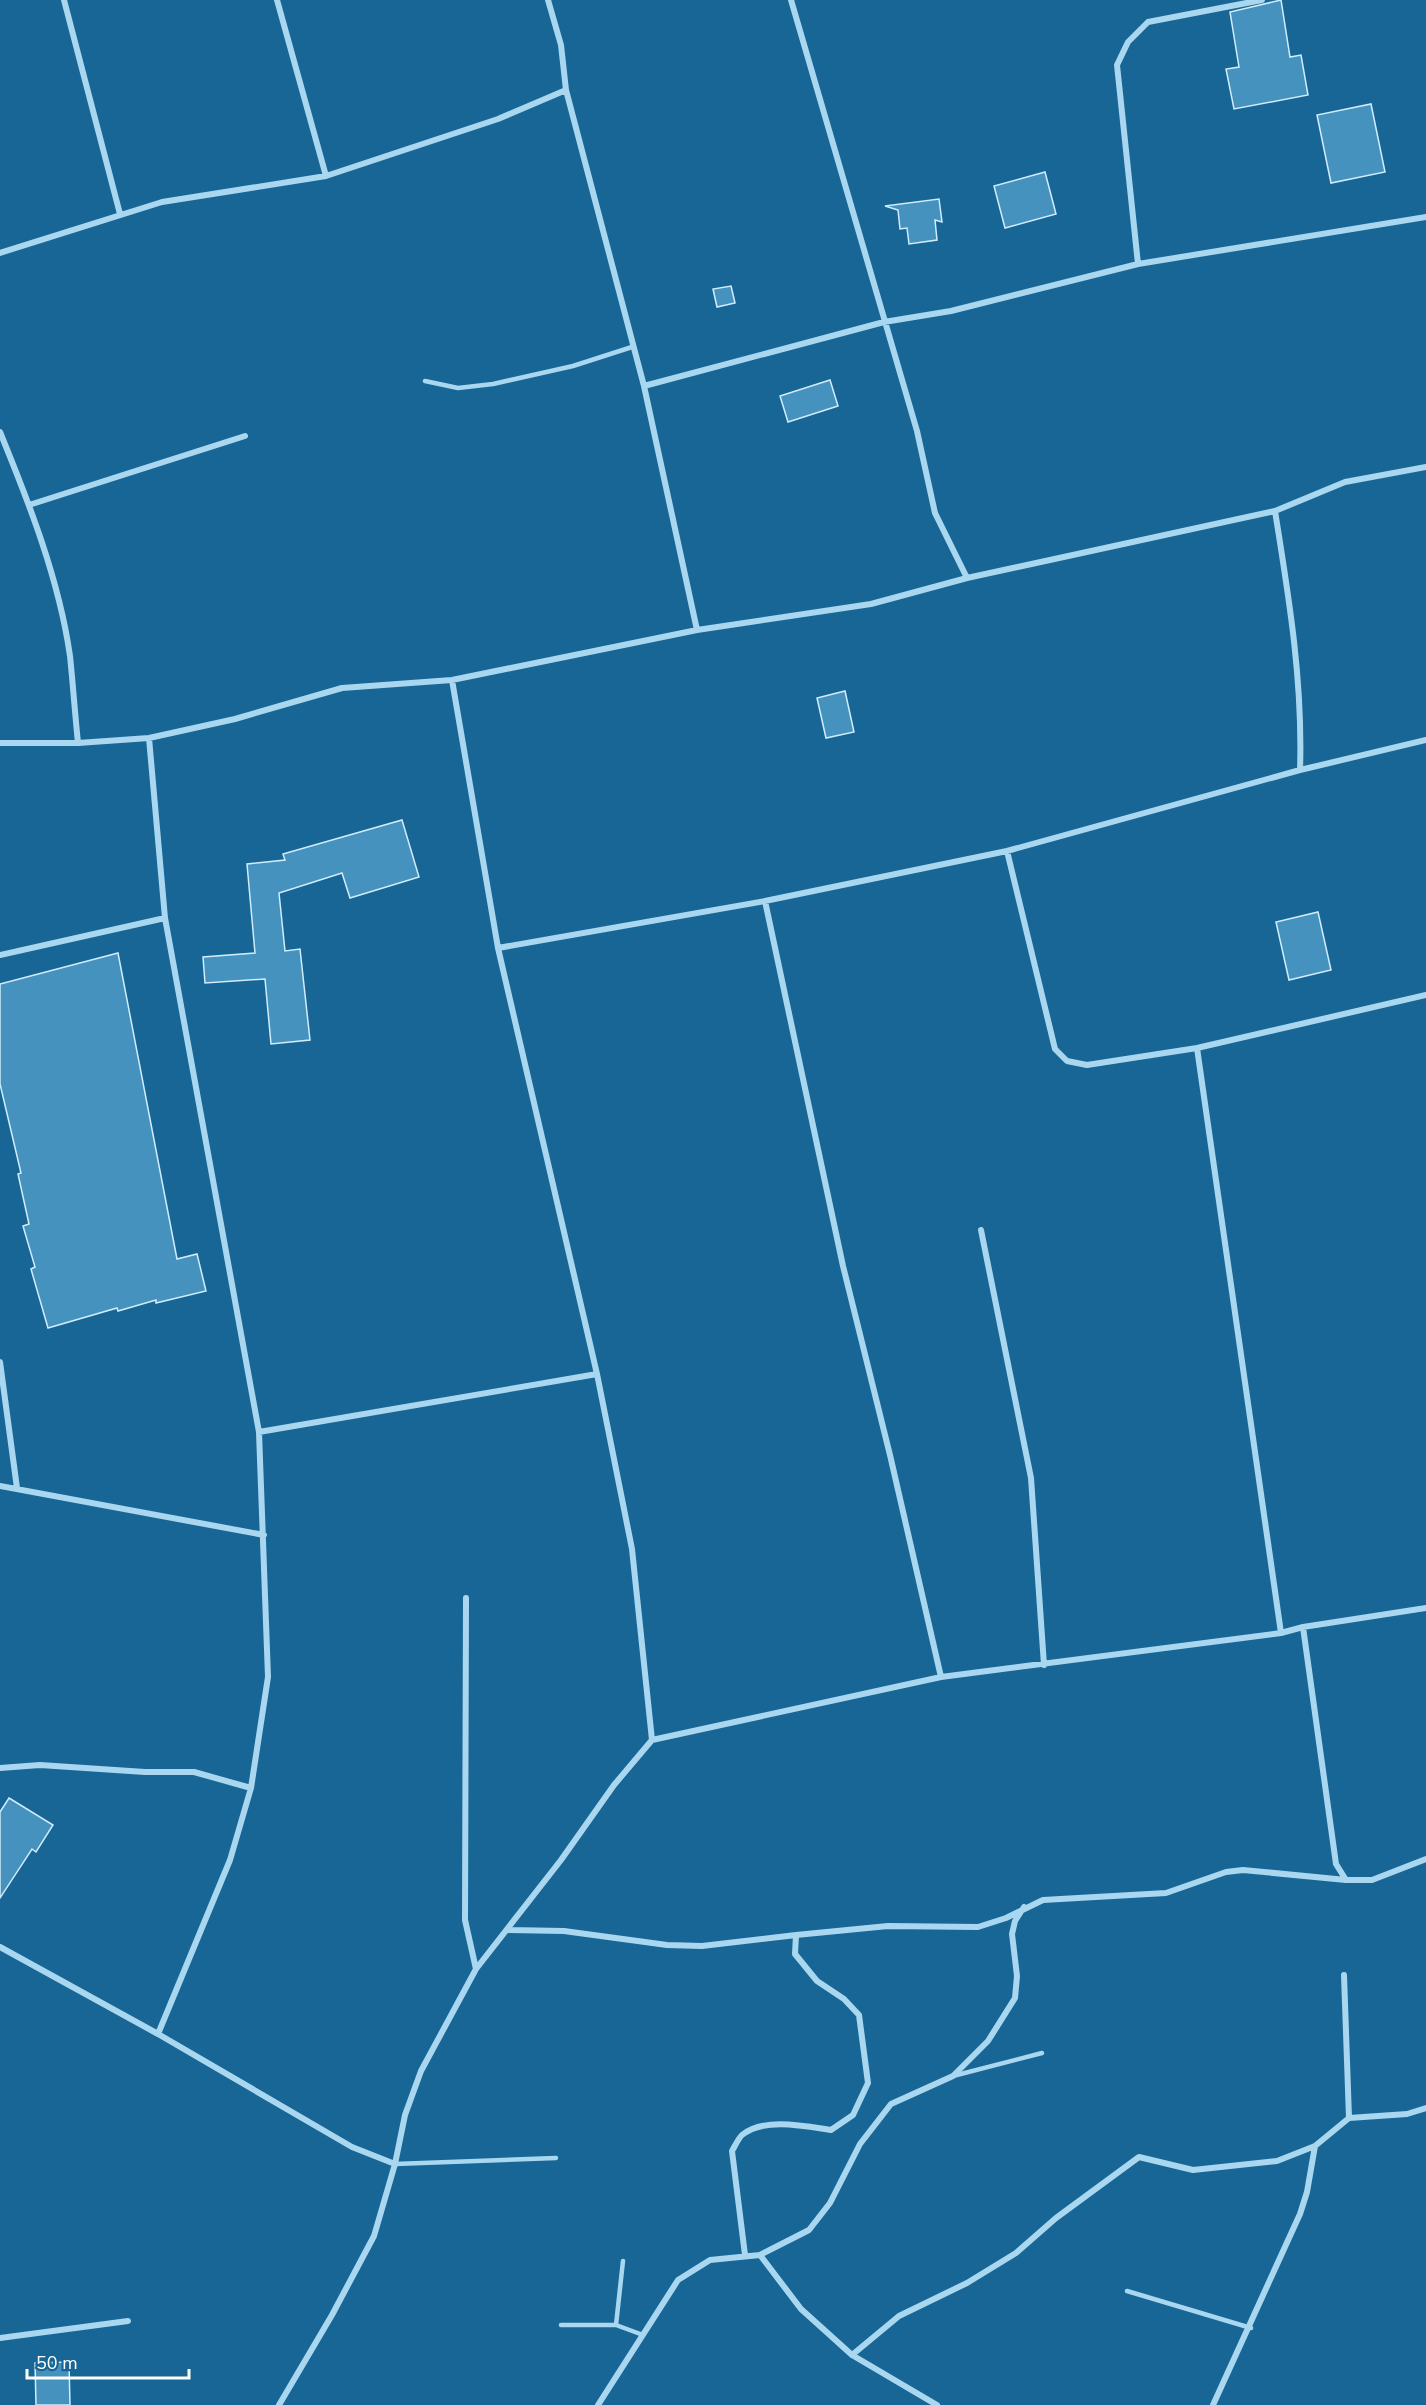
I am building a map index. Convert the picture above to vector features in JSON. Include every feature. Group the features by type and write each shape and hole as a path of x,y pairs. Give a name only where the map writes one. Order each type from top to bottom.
{"street":[{"path":"64,0 120,214"},
{"path":"277,0 326,176"},
{"path":"548,0 561,45 566,90 644,386 697,630"},
{"path":"791,0 884,322 918,431 935,513 967,578"},
{"path":"1138,264 1117,65 1128,42 1148,22 1262,0"},
{"path":"0,253 162,202 326,176 498,119 566,90"},
{"path":"644,386 884,322 951,311 1138,264 1426,217"},
{"path":"0,432 29,505 51,574 69,654 78,743"},
{"path":"29,505 245,436"},
{"path":"0,743 78,743 148,738 235,719 342,688 452,680 697,630 871,604 967,578 1275,511 1345,482 1426,466"},
{"path":"1275,511 1297,651 1302,728 1300,770"},
{"path":"452,680 498,948 597,1374 632,1549 652,1740"},
{"path":"148,738 165,918 259,1432 268,1677 251,1788 230,1860 158,2034"},
{"path":"498,948 765,901 1007,852 1300,770 1426,740"},
{"path":"1007,852 1055,1049 1067,1061 1087,1065 1197,1048 1426,995"},
{"path":"765,901 843,1266 890,1455 941,1677"},
{"path":"0,955 165,918"},
{"path":"1197,1048 1281,1633"},
{"path":"981,1230 1031,1478 1044,1665"},
{"path":"0,1362 16,1488"},
{"path":"259,1432 597,1374"},
{"path":"0,1486 135,1513 264,1535"},
{"path":"466,1598 465,1920 476,1969"},
{"path":"279,2405 332,2315 374,2236 395,2164 405,2115 421,2071 476,1969 561,1860 614,1785 652,1740 941,1677 1281,1633 1303,1627 1426,1608"},
{"path":"1303,1627 1336,1864 1346,1880"},
{"path":"0,1767 40,1765 145,1772 194,1772 251,1788"},
{"path":"507,1930 564,1930 667,1946 702,1946 888,1926 978,1927 1006,1918 1024,1907 1043,1900 1166,1893 1226,1872 1243,1870 1346,1880 1372,1880 1426,1859"},
{"path":"598,2405 678,2280 710,2260 760,2254 809,2229 830,2203 860,2144 891,2104 953,2076 988,2042 1015,1998 1017,1976 1011,1934 1015,1921 1024,1907"},
{"path":"745,2255 732,2151 741,2136 756,2127 801,2125 831,2130 853,2115 868,2083 859,2016 844,1999 817,1982 795,1954 796,1935"},
{"path":"0,1947 158,2034 352,2147 395,2164"},
{"path":"1344,1975 1349,2118"},
{"path":"852,2355 899,2316 967,2283 1016,2253 1056,2218 1139,2157 1193,2170 1277,2161 1315,2146 1349,2118 1407,2114 1426,2108"},
{"path":"1213,2405 1251,2328 1300,2214 1307,2192 1315,2146"},
{"path":"760,2254 801,2309 852,2355 937,2405"},
{"path":"0,2338 128,2321"}],"lane":[{"path":"425,381 458,388 493,384 573,366 632,347"},
{"path":"953,2076 1042,2053"},
{"path":"395,2164 556,2158"},
{"path":"616,2325 623,2260"},
{"path":"1127,2291 1251,2328"},
{"path":"561,2325 616,2325 643,2335"}],"building":[{"path":"1281,0 1290,57 1301,55 1308,95 1234,109 1226,69 1239,67 1230,12"},
{"path":"1371,104 1385,172 1331,183 1317,115"},
{"path":"1045,172 1056,214 1005,228 994,186"},
{"path":"939,199 942,222 935,220 937,240 909,244 907,228 900,229 898,210 885,206"},
{"path":"731,286 735,303 717,307 713,289"},
{"path":"830,380 838,406 788,422 780,396"},
{"path":"845,691 854,732 826,738 817,698"},
{"path":"402,820 419,877 350,898 342,873 279,893 285,951 300,949 310,1040 271,1044 265,979 205,983 203,957 255,953 247,864 285,860 283,854"},
{"path":"1318,912 1331,970 1289,980 1276,922"},
{"path":"118,953 177,1259 197,1254 206,1291 156,1303 156,1300 118,1311 117,1308 48,1328 31,1269 35,1267 23,1226 29,1224 18,1174 21,1173 0,1084 0,984"},
{"path":"9,1798 53,1825 36,1852 32,1849 0,1898 0,1812"},
{"path":"69,2362 70,2405 36,2405 35,2363"}]}
